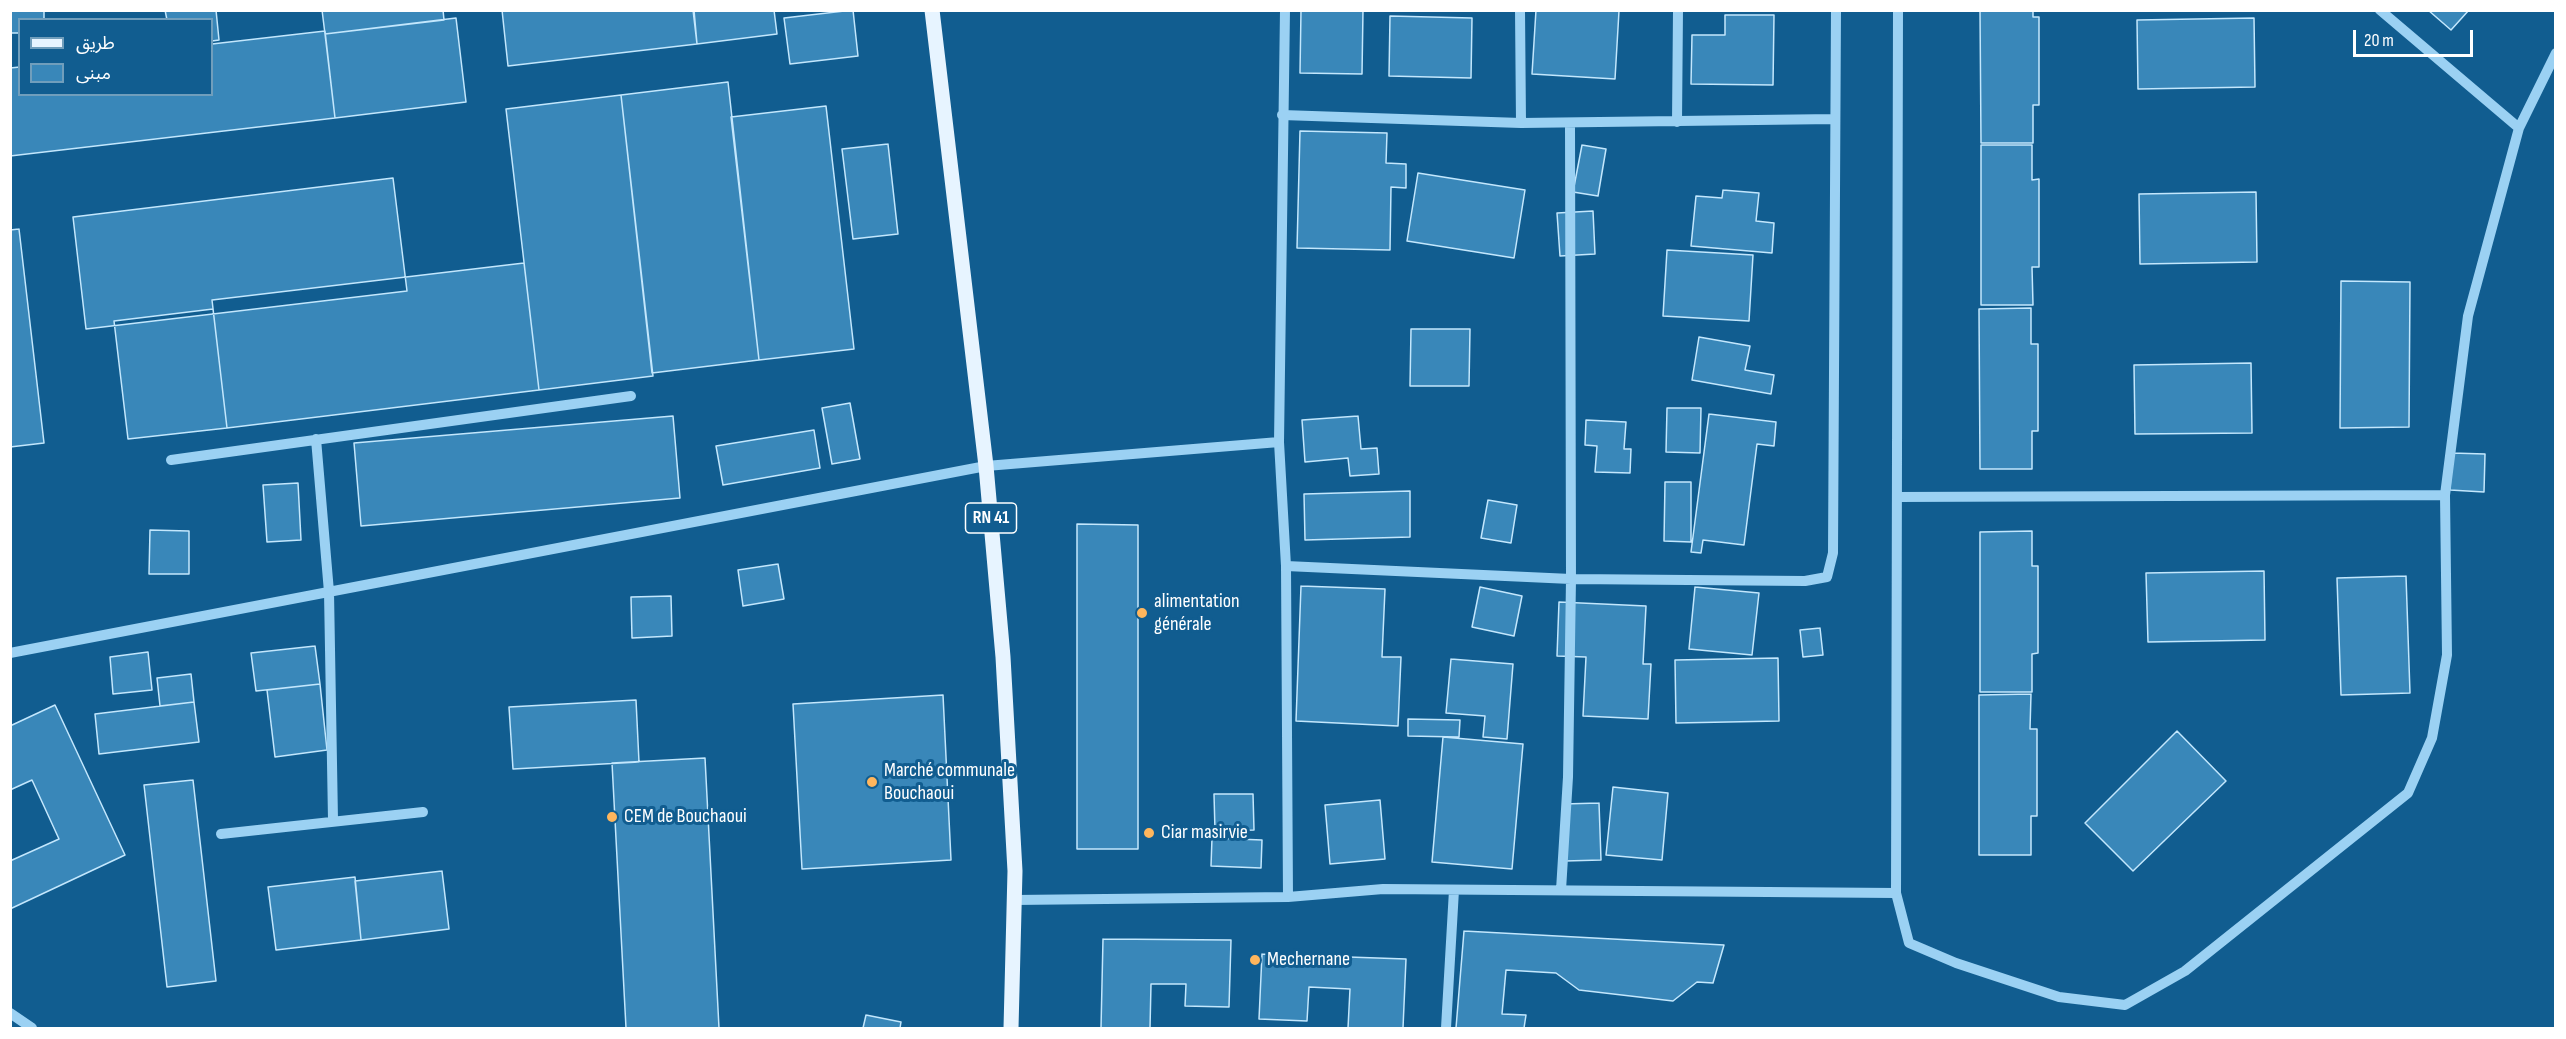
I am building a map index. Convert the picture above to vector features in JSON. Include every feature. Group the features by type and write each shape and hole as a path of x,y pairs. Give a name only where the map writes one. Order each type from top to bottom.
{"main road":[{"name":"RN 41","path":"932,10 986,466 1003,657 1015,871 1011,1029"}],"street":[{"path":"1285,10 1279,442 1286,566 1288,897"},
{"path":"1520,10 1521,123"},
{"path":"1677,122 1678,10"},
{"path":"1286,566 1570,579 1805,581 1827,577 1833,553 1836,10"},
{"path":"1898,10 1896,893 1909,943 1956,963 2059,997 2125,1005 2185,971 2408,793 2432,738 2447,655 2445,495 2468,316 2519,128 2556,53"},
{"path":"2379,10 2519,128"},
{"path":"1282,115 1521,123 1835,119"},
{"path":"1561,890 1568,777 1570,123"},
{"path":"171,460 631,396"},
{"path":"316,439 329,592 333,820"},
{"path":"10,653 986,466 1279,442"},
{"path":"1897,497 2445,495"},
{"path":"221,834 333,820 423,813"},
{"path":"1014,900 1288,897 1383,889 1896,893"},
{"path":"1446,1029 1454,890"},
{"path":"10,1013 32,1029"}],"building":[{"path":"10,10 44,10 44,18 18,18 18,33 10,33"},
{"path":"165,10 216,10 219,40 213,41 213,18 167,18"},
{"path":"322,10 443,10 444,20 325,34"},
{"path":"502,10 693,10 697,44 508,66"},
{"path":"694,10 774,10 777,34 697,44"},
{"path":"853,10 858,56 790,64 784,18"},
{"path":"1301,10 1363,10 1362,74 1300,73"},
{"path":"1536,10 1619,11 1615,79 1532,74"},
{"path":"1980,10 2033,10 2033,17 2039,17 2039,105 2033,105 2033,143 1981,143"},
{"path":"2428,10 2469,10 2451,30"},
{"path":"1725,15 1774,15 1773,85 1691,84 1692,35 1725,35"},
{"path":"1390,16 1472,18 1471,78 1389,76"},
{"path":"456,18 466,102 335,118 325,34"},
{"path":"2254,18 2255,87 2138,89 2137,20"},
{"path":"325,31 335,118 10,156 10,68 18,67 18,96 213,96 213,44"},
{"path":"728,82 759,360 652,373 621,95"},
{"path":"621,95 653,376 539,390 506,109"},
{"path":"826,106 854,349 759,360 731,117"},
{"path":"1300,131 1387,133 1386,163 1406,164 1406,188 1391,187 1390,250 1297,248"},
{"path":"888,144 898,234 853,239 842,149"},
{"path":"1582,145 1606,149 1598,196 1573,192"},
{"path":"1981,145 2032,145 2032,180 2039,179 2039,267 2032,267 2033,305 1981,305"},
{"path":"1418,173 1525,190 1514,258 1407,241"},
{"path":"393,178 407,291 86,329 73,217"},
{"path":"1723,190 1759,193 1756,221 1774,223 1772,253 1691,246 1696,196 1722,198"},
{"path":"2256,192 2257,262 2140,264 2139,194"},
{"path":"1593,211 1595,254 1560,256 1557,213"},
{"path":"19,229 44,443 10,447 10,230"},
{"path":"1667,250 1753,255 1749,321 1663,316"},
{"path":"524,263 539,390 227,428 212,300"},
{"path":"2341,281 2410,282 2409,427 2340,428"},
{"path":"2031,308 2031,344 2038,344 2038,431 2032,431 2032,469 1980,469 1979,309"},
{"path":"213,309 227,428 128,439 114,321"},
{"path":"1411,329 1470,329 1469,386 1410,386"},
{"path":"1699,337 1750,346 1745,370 1774,375 1771,394 1692,380"},
{"path":"2251,363 2252,433 2135,434 2134,365"},
{"path":"850,403 860,459 832,464 822,408"},
{"path":"1667,408 1701,408 1700,453 1666,452"},
{"path":"1709,414 1776,422 1774,446 1757,444 1744,545 1703,540 1701,553 1691,552"},
{"path":"673,416 680,498 361,526 354,443"},
{"path":"1358,416 1361,449 1377,448 1379,474 1350,476 1348,458 1305,462 1302,420"},
{"path":"1586,420 1626,422 1624,449 1631,449 1630,473 1595,472 1597,446 1585,445"},
{"path":"814,430 820,468 723,485 716,446"},
{"path":"2452,453 2485,454 2484,492 2450,490"},
{"path":"1665,482 1691,482 1691,542 1664,541"},
{"path":"298,483 301,540 267,542 263,485"},
{"path":"1410,491 1410,537 1305,540 1304,494"},
{"path":"1488,500 1517,505 1511,543 1481,538"},
{"path":"1077,524 1138,525 1138,849 1077,849"},
{"path":"150,530 189,531 189,574 149,574"},
{"path":"2032,531 2032,566 2038,566 2038,653 2032,654 2032,692 1980,692 1980,532"},
{"path":"778,564 784,599 743,606 738,570"},
{"path":"2264,571 2265,640 2148,642 2146,573"},
{"path":"2406,576 2410,693 2341,695 2337,578"},
{"path":"1301,586 1385,589 1382,657 1401,657 1398,726 1296,721"},
{"path":"1480,587 1522,596 1514,636 1472,627"},
{"path":"1695,587 1759,593 1752,655 1689,649"},
{"path":"671,596 672,636 632,638 631,597"},
{"path":"1559,602 1646,606 1643,664 1651,664 1648,719 1583,716 1586,657 1557,656"},
{"path":"1820,628 1823,655 1803,657 1800,630"},
{"path":"315,646 320,684 256,691 251,653"},
{"path":"148,652 152,690 113,694 110,657"},
{"path":"1778,658 1779,721 1676,723 1675,660"},
{"path":"1451,659 1513,664 1507,739 1483,737 1485,716 1446,713"},
{"path":"191,674 194,702 160,706 157,678"},
{"path":"320,684 327,750 275,757 267,690"},
{"path":"2031,694 2030,729 2037,729 2037,816 2031,816 2031,855 1979,855 1979,695"},
{"name":"Marché communale Bouchaoui","path":"943,695 951,860 802,869 793,704"},
{"path":"636,700 639,762 513,769 509,707"},
{"path":"194,702 199,742 99,754 95,714"},
{"path":"55,705 125,855 10,909 10,726"},
{"path":"1408,719 1460,720 1459,737 1408,736"},
{"path":"2177,731 2226,781 2133,871 2085,823"},
{"path":"1443,737 1523,744 1512,869 1432,862"},
{"path":"705,758 719,1028 626,1028 612,763"},
{"path":"32,780 59,839 10,861 10,790"},
{"path":"193,780 216,981 167,987 144,785"},
{"path":"1613,787 1668,793 1662,860 1606,855"},
{"path":"1214,794 1253,794 1254,830 1215,831"},
{"path":"1380,800 1385,859 1330,864 1325,805"},
{"path":"1599,803 1601,860 1565,861 1563,804"},
{"path":"1212,838 1262,840 1261,868 1211,866"},
{"path":"442,871 449,929 361,940 355,881"},
{"path":"355,877 361,940 276,950 268,887"},
{"path":"1464,931 1724,945 1713,983 1697,982 1673,1001 1579,990 1556,973 1506,970 1502,1014 1526,1015 1524,1028 1456,1028"},
{"path":"1103,939 1231,940 1229,1007 1185,1006 1186,984 1151,984 1150,1028 1101,1028"},
{"path":"1262,954 1406,959 1403,1028 1348,1028 1350,989 1309,987 1307,1021 1259,1019"},
{"path":"866,1015 901,1022 900,1028 863,1028"}],"place":[{"name":"alimentation générale","path":"1142,613"},
{"name":"Marché communale Bouchaoui","path":"872,782"},
{"name":"CEM de Bouchaoui","path":"612,817"},
{"name":"Ciar masirvie","path":"1149,833"},
{"name":"Mechernane","path":"1255,960"}]}
